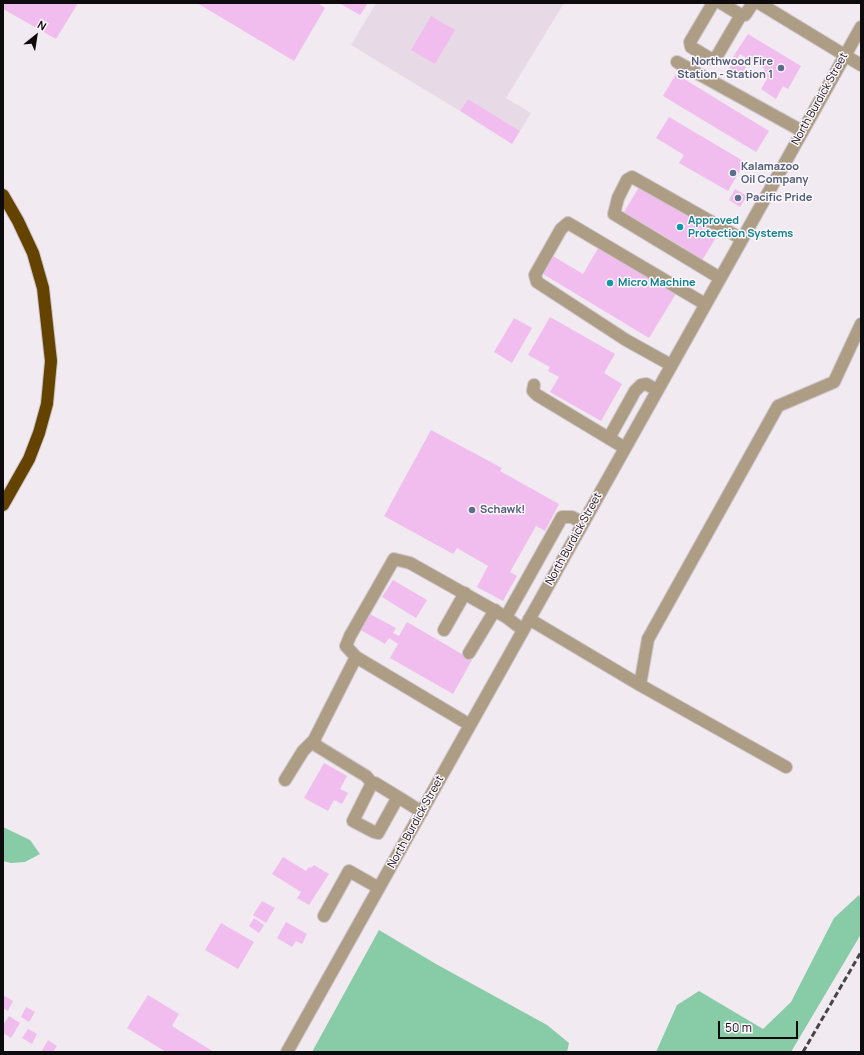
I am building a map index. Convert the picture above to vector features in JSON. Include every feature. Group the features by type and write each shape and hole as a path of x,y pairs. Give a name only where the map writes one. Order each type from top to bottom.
{"highway":[{"path":"3,195 18,221 33,253 44,288 51,361 47,404 39,433 29,458 3,506"}],"street":[{"path":"713,3 690,42 691,47 711,59 717,56 740,15"},
{"path":"720,3 740,15 745,15 753,3"},
{"path":"759,3 861,65"},
{"name":"North Burdick Street","path":"287,1052 861,27"},
{"path":"677,62 802,131"},
{"path":"720,278 614,214 618,198 627,180 632,177 742,238"},
{"path":"671,365 626,340 537,282 535,274 561,229 568,223 705,304"},
{"path":"640,685 648,639 778,406 834,382 861,324"},
{"path":"609,438 635,391 641,385 646,384 657,390"},
{"path":"534,385 533,391 537,395 625,448"},
{"path":"625,409 641,418"},
{"path":"506,617 562,517 572,517 583,523"},
{"path":"470,725 356,657 346,646 350,636 394,559 410,563 465,593 506,617 523,630"},
{"path":"444,630 465,593"},
{"path":"469,653 495,610"},
{"path":"529,619 640,685 786,767"},
{"path":"285,780 302,751 314,740 356,657"},
{"path":"314,740 317,746 366,776 372,783 375,783 422,812"},
{"path":"372,783 353,821 378,833 382,829 398,797"},
{"path":"324,916 349,871 379,888"}],"shaded area":[{"path":"376,3 564,3 506,98 531,113 520,131 468,99 460,111 351,45"}],"green space":[{"path":"3,827 30,840 40,854 25,862 11,863 3,861"},
{"path":"859,895 861,900 861,934 791,1052 656,1052 677,1005 699,991 763,1029 791,1002 834,918"},
{"path":"379,930 436,964 547,1025 569,1043 567,1052 312,1052"}],"building":[{"path":"3,3 78,3 56,39 3,9"},
{"path":"197,3 318,3 325,8 294,61"},
{"path":"339,3 368,3 360,15"},
{"path":"431,16 455,30 435,64 411,50"},
{"name":"Northwood Fire Station - Station 1","path":"748,34 801,66 788,89 783,86 776,99 761,89 768,77 762,73 765,69 740,54 737,59 733,57"},
{"path":"733,62 746,67 738,80 726,73"},
{"path":"676,74 769,131 756,152 663,96"},
{"path":"468,99 520,131 512,144 460,111"},
{"path":"669,117 745,162 728,191 679,163 684,155 656,138"},
{"name":"Approved Protection Systems","path":"639,187 699,222 701,220 720,231 701,262 682,251 684,248 624,212"},
{"path":"735,189 747,196 740,207 729,200"},
{"name":"Micro Machine","path":"600,245 677,292 649,338 543,274 553,256 583,274"},
{"path":"550,317 615,354 604,373 622,384 601,421 550,392 559,377 548,371 550,367 528,355"},
{"path":"514,318 532,328 512,363 494,352"},
{"name":"Schawk!","path":"431,430 502,468 500,471 559,504 545,531 536,526 510,572 517,576 503,601 477,587 488,566 457,548 453,554 384,516"},
{"path":"393,580 427,600 416,618 382,597"},
{"path":"368,613 396,628 393,633 399,636 407,622 472,660 453,694 390,658 398,644 389,638 385,644 359,629"},
{"path":"324,763 347,776 340,789 348,793 342,804 334,800 328,811 304,798"},
{"path":"283,857 306,871 309,867 311,868 314,865 329,874 309,905 297,898 301,892 272,874"},
{"path":"262,901 275,908 266,923 253,915"},
{"path":"254,918 264,925 259,933 249,926"},
{"path":"286,922 307,934 302,944 296,941 292,947 277,938"},
{"path":"221,923 254,942 238,969 205,950"},
{"path":"3,995 13,1001 8,1011 3,1008"},
{"path":"148,995 179,1014 172,1026 214,1052 166,1052 127,1028"},
{"path":"26,1007 35,1012 29,1022 21,1017"},
{"path":"9,1016 20,1023 11,1038 3,1033 3,1025"},
{"path":"28,1029 37,1034 32,1044 22,1038"},
{"path":"48,1040 57,1046 53,1052 41,1052"}],"railway":[{"path":"803,1052 861,952"}],"place":[{"name":"Northwood Fire Station - Station 1","path":"781,68"},
{"name":"Kalamazoo Oil Company","path":"733,173"},
{"name":"Pacific Pride","path":"738,198"},
{"name":"Approved Protection Systems","path":"680,227"},
{"name":"Micro Machine","path":"610,283"},
{"name":"Schawk!","path":"472,510"}]}
